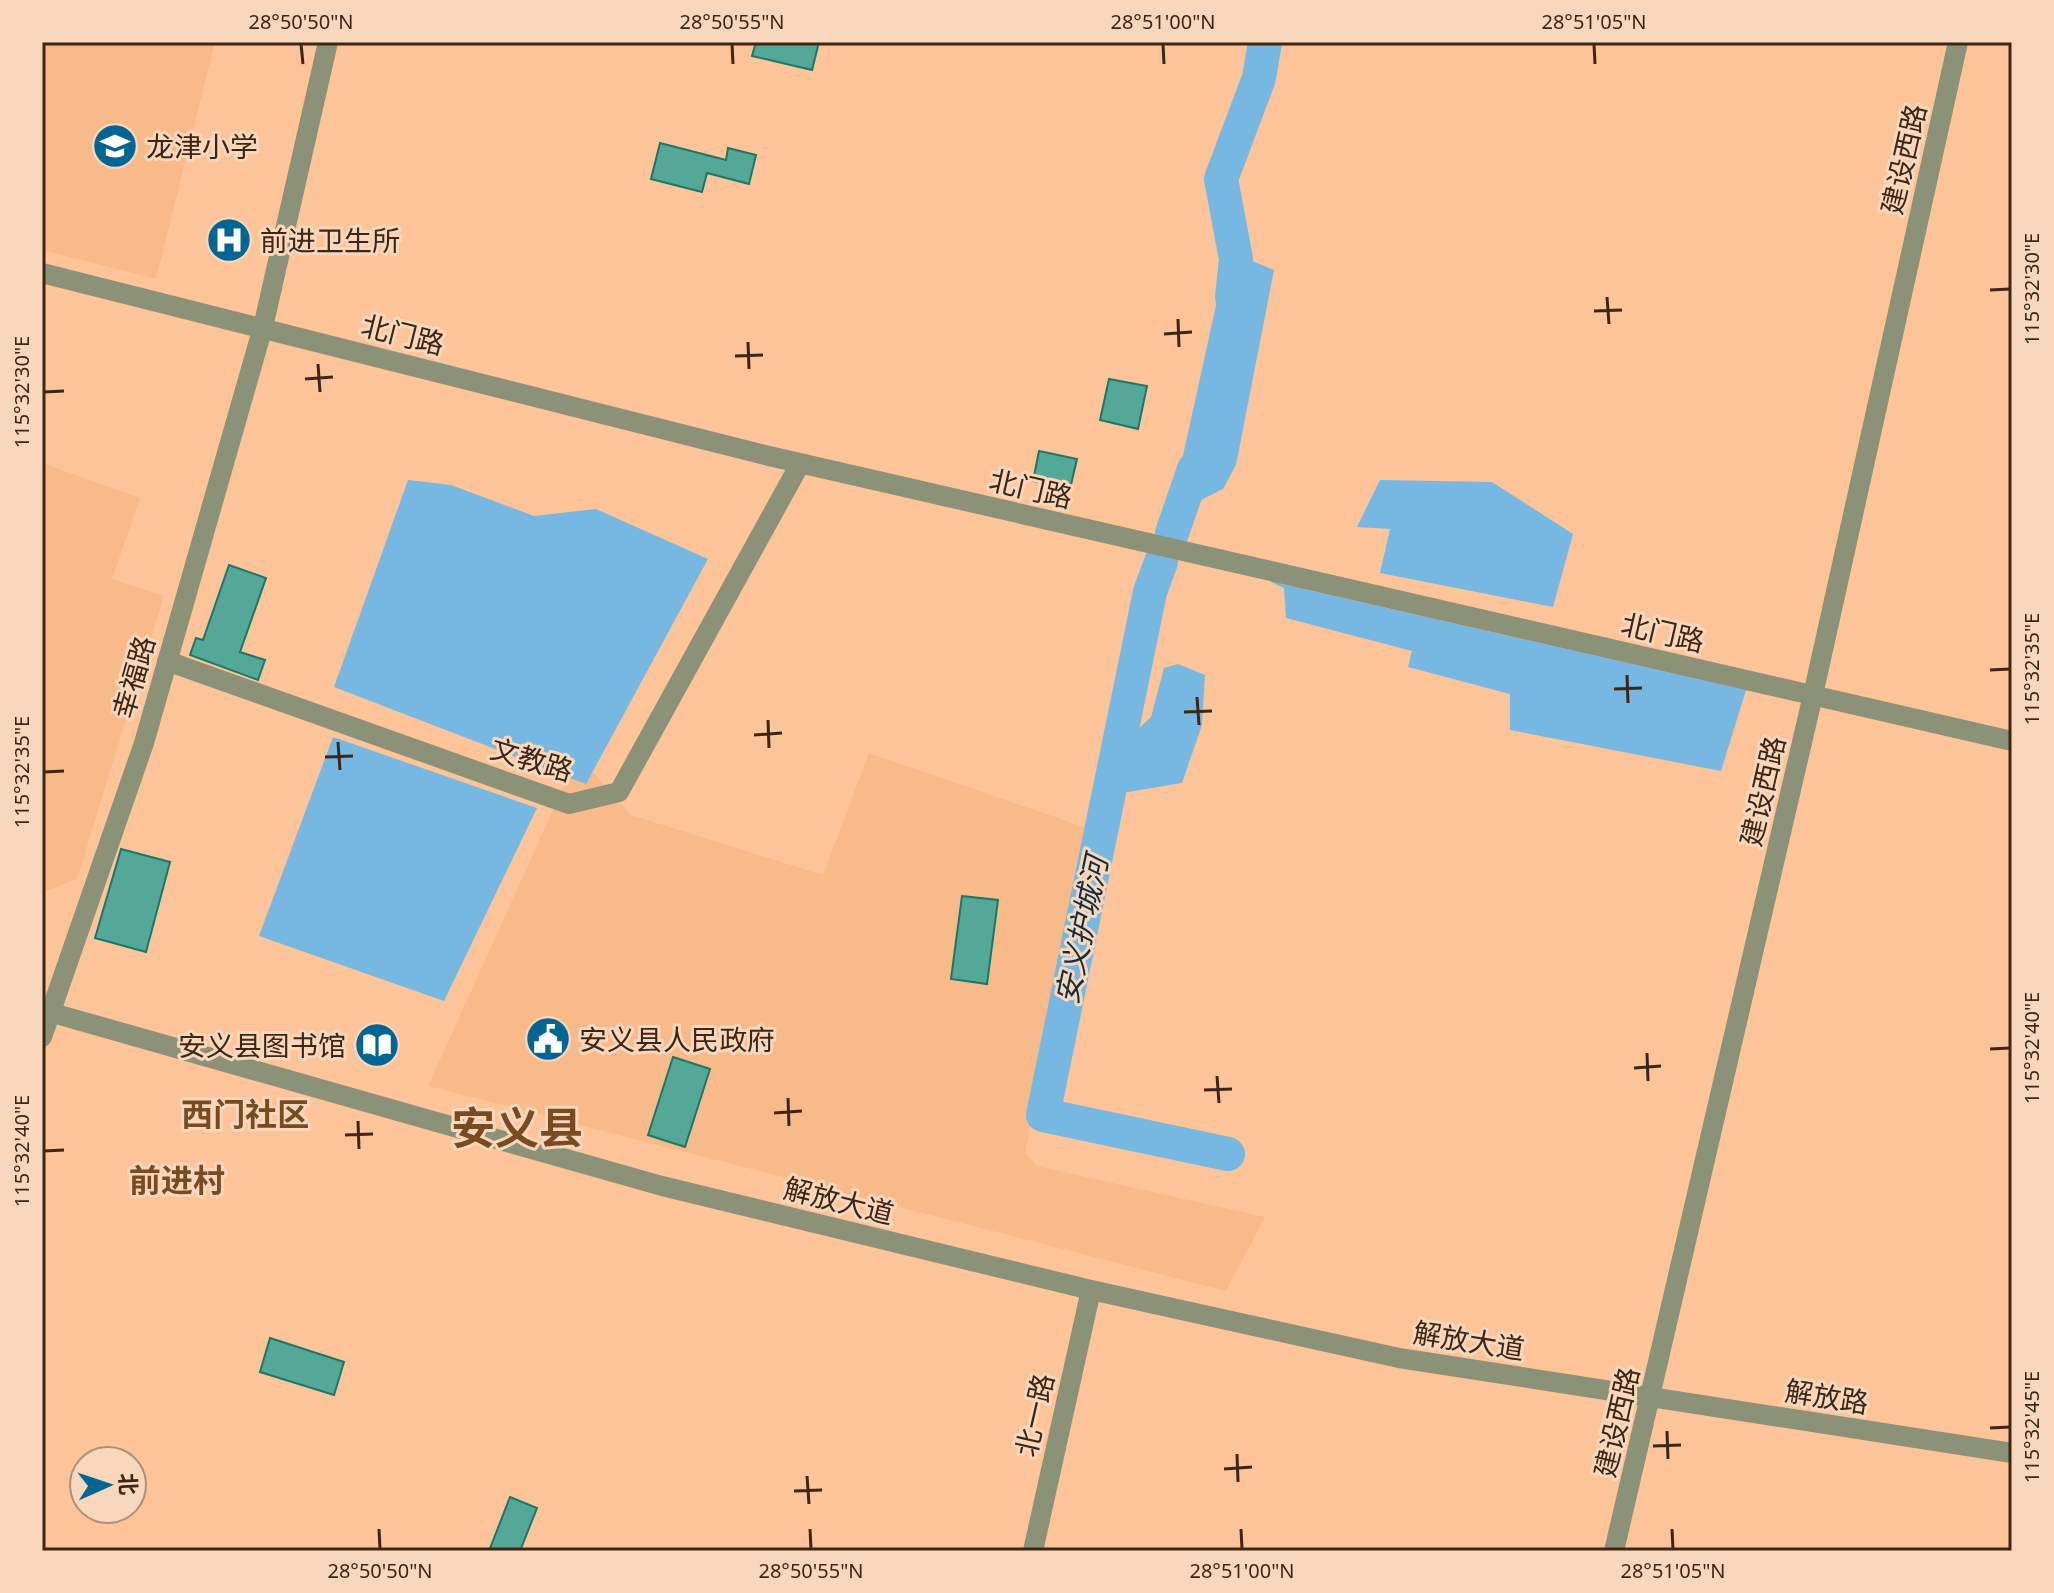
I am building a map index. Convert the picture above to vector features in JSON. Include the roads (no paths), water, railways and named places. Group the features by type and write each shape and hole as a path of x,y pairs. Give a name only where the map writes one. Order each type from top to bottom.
{"street":[{"name":"幸福路","path":"42,1037 46,1011 144,743 263,327 328,42"},
{"name":"建设西路","path":"1614,1551 1643,1396 1813,695 1958,42"},
{"name":"北门路","path":"42,273 800,464 2012,741"},
{"name":"文教路","path":"167,661 569,804 619,792 800,464"},
{"name":"解放大道","path":"46,1011 662,1186 1091,1290 1399,1358 1643,1396"},
{"name":"北一路","path":"1033,1551 1091,1290"},
{"name":"解放路","path":"1643,1396 2012,1453"}],"water":[{"path":"1228,251 1274,270 1236,465 1223,489 1161,520 1182,460"},
{"path":"408,480 451,485 534,516 596,509 708,559 586,784 334,687"},
{"path":"1380,480 1492,482 1573,534 1553,607 1380,573 1390,529 1357,527"},
{"path":"1269,581 1746,690 1721,771 1510,730 1510,694 1408,667 1412,651 1286,618 1284,588"},
{"path":"1178,664 1205,675 1202,725 1182,783 1122,793 1128,750 1138,729 1151,717 1164,668"},
{"path":"333,737 537,808 444,1001 259,936"}],"waterway":[{"name":"安义护城河","path":"1232,297 1236,259 1221,179 1259,78 1265,42"},
{"name":"安义护城河","path":"1172,533 1194,469"},
{"name":"安义护城河","path":"1161,562 1150,592 1043,1115 1228,1154"}],"place":[{"name":"龙津小学","path":"115,146"},
{"name":"前进卫生所","path":"229,240"},
{"name":"安义县人民政府","path":"548,1039"},
{"name":"安义县图书馆","path":"377,1045"}],"district":[{"name":"西门社区","path":"245,1113"},
{"name":"安义县","path":"517,1127"},
{"name":"前进村","path":"177,1179"}]}
